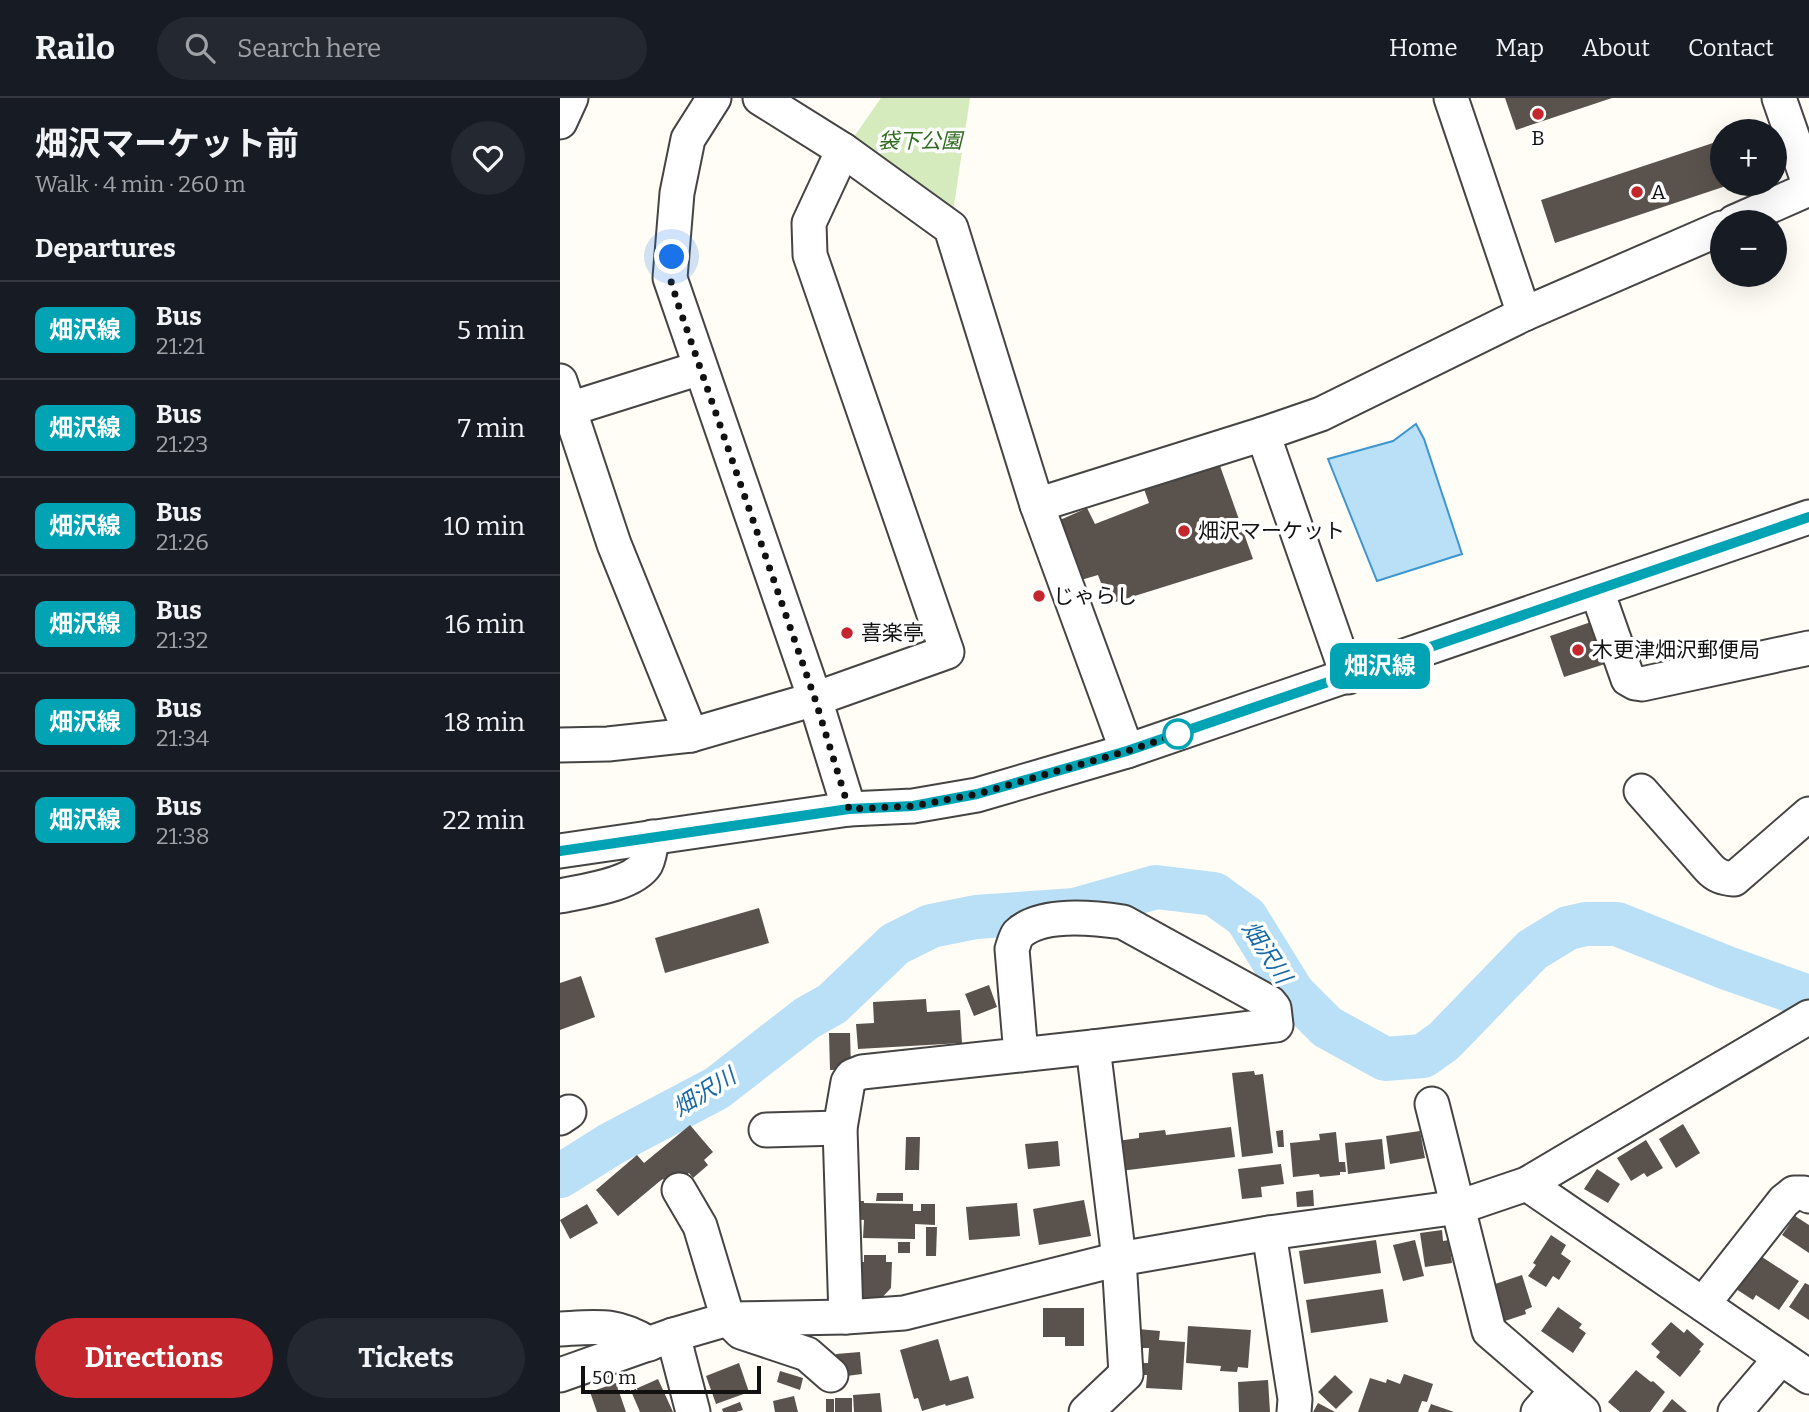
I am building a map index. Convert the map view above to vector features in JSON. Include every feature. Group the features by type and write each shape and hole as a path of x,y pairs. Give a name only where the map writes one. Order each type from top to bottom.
{"street":[{"path":"560,122 571,98"},
{"path":"714,98 688,139 677,194 670,278 815,699 849,809"},
{"path":"760,98 843,150 951,228 1037,505 1127,751"},
{"path":"1451,98 1524,314"},
{"path":"1760,210 1809,187 1779,98"},
{"path":"560,745 608,744 691,735 815,699 947,652 810,255 809,223 843,150"},
{"path":"1037,505 1321,414 1524,314 1710,233"},
{"path":"691,735 614,544 563,400 700,368"},
{"path":"1264,434 1348,677"},
{"path":"560,851 849,809 913,806 977,794 1127,751 1809,517"},
{"path":"1597,591 1628,679 1634,683 1642,684 1809,648"},
{"path":"1641,790 1714,874 1726,878 1734,879 1809,814"},
{"path":"560,896 618,882 635,875 645,865 652,837"},
{"path":"846,1317 840,1128 848,1083 852,1076 862,1072 1021,1055 1093,1047 1276,1025 1274,1008 1270,1003 1123,922 1061,918 1030,926 1016,936 1012,949 1021,1055"},
{"path":"560,1375 729,1318 846,1317 904,1313 1118,1259 1269,1233 1460,1208 1527,1184 1809,1017"},
{"path":"1086,1412 1126,1374 1118,1259 1093,1047"},
{"path":"1432,1104 1489,1331 1547,1401 1583,1412"},
{"path":"766,1130 840,1128"},
{"path":"1527,1184 1809,1377"},
{"path":"679,1190 700,1226 729,1318 741,1332 807,1354 831,1375"},
{"path":"1703,1304 1784,1202 1794,1193 1809,1196"},
{"path":"1269,1233 1295,1399 1294,1412"},
{"path":"560,1329 614,1328 661,1339"},
{"path":"661,1339 693,1412"},
{"path":"1735,1412 1782,1358"}],"green space":[{"name":"袋下公園","path":"881,98 970,98 953,212 849,144"}],"water":[{"path":"1416,424 1424,439 1462,554 1377,581 1328,459 1393,441"}],"building":[{"name":"B","path":"1505,98 1612,98 1516,130"},
{"name":"A","path":"1710,144 1710,191 1555,243 1541,200"},
{"path":"1219,463 1253,559 1109,604 1098,575 1081,580 1060,520 1087,508 1095,524 1149,503 1144,489"},
{"path":"1591,622 1605,664 1564,677 1550,636"},
{"path":"759,908 769,943 665,973 655,938"},
{"path":"581,976 595,1017 560,1030 560,983"},
{"path":"989,985 997,1007 974,1016 965,994"},
{"path":"926,999 927,1012 960,1010 962,1043 858,1049 856,1024 874,1023 873,1002"},
{"path":"829,1033 850,1033 851,1069 830,1070"},
{"path":"1254,1071 1255,1075 1263,1074 1273,1153 1242,1157 1232,1073"},
{"path":"1683,1124 1700,1153 1676,1168 1659,1139"},
{"path":"690,1125 713,1152 704,1160 708,1165 693,1178 689,1173 671,1188 663,1179 618,1216 596,1190 637,1155 644,1163"},
{"path":"1231,1127 1235,1157 1120,1171 1117,1141 1139,1138 1139,1133 1165,1130 1166,1135"},
{"path":"1283,1130 1284,1147 1278,1147 1276,1131"},
{"path":"1420,1131 1425,1158 1390,1164 1386,1136"},
{"path":"1336,1132 1339,1162 1345,1162 1346,1172 1320,1177 1319,1174 1293,1177 1290,1143 1320,1140 1319,1134"},
{"path":"906,1137 920,1137 919,1170 905,1170"},
{"path":"1382,1139 1385,1169 1348,1174 1345,1143"},
{"path":"1646,1140 1663,1168 1647,1177 1644,1173 1631,1181 1617,1158"},
{"path":"1058,1141 1060,1166 1028,1169 1025,1144"},
{"path":"1281,1164 1284,1184 1261,1187 1262,1197 1242,1199 1238,1169"},
{"path":"1597,1169 1620,1184 1608,1203 1584,1189"},
{"path":"1313,1190 1314,1206 1297,1207 1296,1192"},
{"path":"877,1193 903,1193 903,1201 876,1201"},
{"path":"1084,1200 1091,1236 1039,1245 1033,1209"},
{"path":"850,1201 913,1204 913,1211 921,1211 921,1204 935,1204 935,1225 915,1224 915,1239 863,1238 864,1220 850,1219"},
{"path":"1017,1203 1020,1236 969,1240 966,1207"},
{"path":"587,1204 598,1223 570,1239 560,1220"},
{"path":"1795,1216 1809,1225 1809,1253 1782,1235"},
{"path":"926,1227 937,1227 936,1256 926,1256"},
{"path":"1442,1230 1443,1241 1449,1240 1452,1263 1425,1267 1420,1233"},
{"path":"1551,1235 1566,1245 1561,1254 1571,1261 1559,1280 1553,1276 1546,1287 1528,1276"},
{"path":"1376,1240 1381,1273 1304,1284 1299,1251"},
{"path":"1415,1240 1424,1276 1403,1281 1393,1245"},
{"path":"898,1242 910,1242 910,1253 898,1253"},
{"path":"864,1255 886,1255 886,1262 892,1262 891,1288 877,1303 857,1303 858,1262 864,1262"},
{"path":"1759,1255 1799,1281 1779,1310 1756,1295 1753,1300 1736,1289"},
{"path":"1522,1275 1532,1307 1525,1310 1526,1314 1499,1323 1490,1295 1498,1293 1495,1284"},
{"path":"1805,1283 1809,1285 1809,1320 1789,1307"},
{"path":"1383,1289 1388,1322 1311,1333 1306,1300"},
{"path":"1558,1307 1582,1324 1579,1328 1586,1333 1573,1353 1541,1331"},
{"path":"1043,1308 1084,1308 1084,1346 1065,1346 1065,1337 1043,1337"},
{"path":"1671,1322 1684,1333 1687,1329 1704,1344 1680,1377 1656,1357 1660,1352 1651,1344"},
{"path":"1188,1326 1251,1330 1248,1368 1238,1367 1237,1372 1220,1371 1221,1366 1186,1363"},
{"path":"1138,1329 1160,1331 1159,1340 1185,1342 1182,1390 1146,1388 1147,1375 1140,1375 1141,1363 1148,1363 1149,1348 1137,1348"},
{"path":"938,1339 950,1381 968,1376 974,1398 922,1411 918,1398 914,1399 900,1350"},
{"path":"860,1352 862,1374 839,1377 836,1354"},
{"path":"739,1363 749,1392 716,1404 706,1376"},
{"path":"1636,1370 1665,1392 1650,1412 1620,1412 1608,1402"},
{"path":"780,1371 803,1378 800,1390 777,1382"},
{"path":"1404,1374 1433,1384 1427,1402 1422,1401 1418,1412 1358,1412 1370,1378 1386,1383 1387,1379 1400,1384"},
{"path":"1335,1375 1353,1392 1336,1409 1318,1392"},
{"path":"658,1379 673,1412 640,1412 631,1391"},
{"path":"1268,1380 1270,1412 1239,1412 1238,1382"},
{"path":"616,1383 626,1412 597,1412 590,1392"},
{"path":"880,1393 882,1412 854,1412 853,1395"},
{"path":"794,1396 798,1412 775,1412 773,1401"},
{"path":"835,1398 852,1398 852,1412 835,1412"},
{"path":"826,1399 834,1399 834,1412 826,1412"},
{"path":"1672,1399 1687,1412 1662,1412"},
{"path":"740,1402 743,1410 723,1412 722,1409"},
{"path":"1318,1403 1335,1412 1313,1412"},
{"path":"1431,1404 1454,1412 1428,1412"}],"waterway":[{"name":"畑沢川","path":"560,1176 611,1144 717,1088 807,1018 832,1004 895,944 931,926 976,917 1075,910 1156,887 1214,894 1246,917 1293,993 1327,1027 1385,1059 1423,1056 1444,1041 1532,950 1568,928 1586,924 1617,924 1809,997"}],"bus line":[{"name":"畑沢線","path":"560,851 849,809 913,806 977,794 1127,751 1809,517"}],"place":[{"name":"B","path":"1538,114"},
{"name":"A","path":"1637,192"},
{"name":"畑沢マーケット","path":"1184,531"},
{"name":"じゃらし","path":"1039,596"},
{"name":"喜楽亭","path":"847,633"},
{"name":"木更津畑沢郵便局","path":"1578,650"}],"route":[{"path":"672,257 670,278 678,304 815,699 849,809 913,806 977,794 1178,734"}]}
